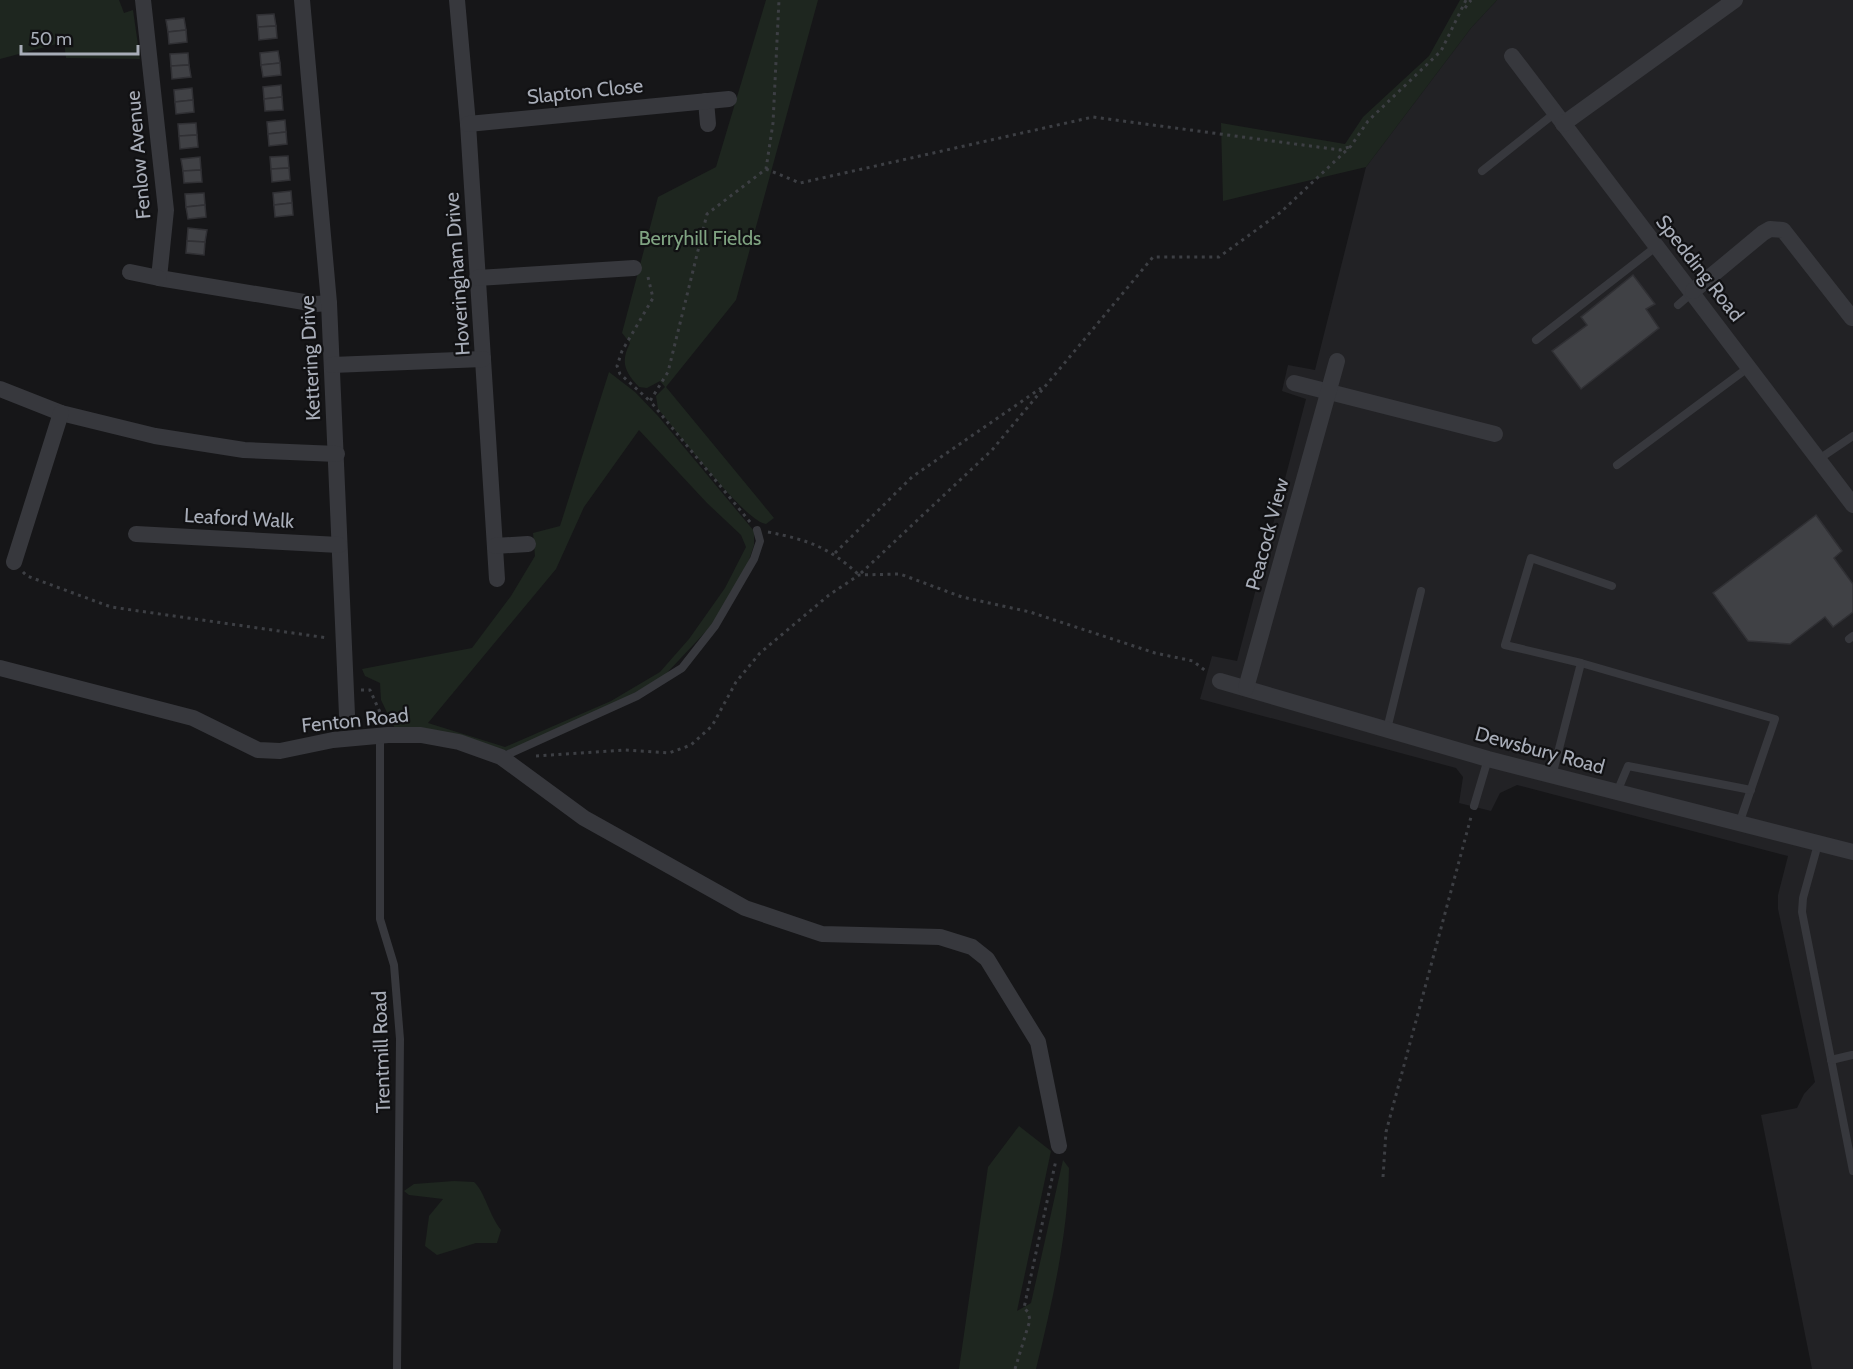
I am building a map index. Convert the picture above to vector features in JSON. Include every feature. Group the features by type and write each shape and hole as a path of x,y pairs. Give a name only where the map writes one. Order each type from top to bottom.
{"street":[{"name":"Fenlow Avenue","path":"143,0 166,210 159,278"},
{"name":"Kettering Drive","path":"302,0 329,303 347,715"},
{"name":"Hoveringham Drive","path":"457,0 468,124 498,579"},
{"path":"1559,118 1735,0"},
{"name":"Spedding Road","path":"1512,56 1656,246 1693,291 1853,505"},
{"name":"Slapton Close","path":"468,124 729,99"},
{"path":"706,101 708,124"},
{"path":"1693,291 1763,233 1776,229 1789,235 1852,318"},
{"path":"603,253 604,270"},
{"path":"477,278 634,268"},
{"path":"130,272 316,304 329,303"},
{"path":"332,365 483,359"},
{"name":"Peacock View","path":"1246,688 1337,361"},
{"path":"1294,382 1494,434"},
{"path":"0,388 61,413 196,444 244,450 337,454"},
{"path":"14,562 61,413"},
{"name":"Leaford Walk","path":"136,534 339,545"},
{"path":"495,546 528,544"},
{"name":"Fenton Road","path":"0,668 193,718 258,750 280,751 333,740 384,736 421,735 459,742 501,758 584,818 745,908 822,934 940,937 972,947 987,959 1038,1042 1059,1146"},
{"name":"Dewsbury Road","path":"1220,681 1488,759 1853,852"}],"lane":[{"path":"1482,171 1559,118"},
{"path":"1536,340 1656,246"},
{"path":"1678,305 1693,291"},
{"path":"1617,465 1749,367"},
{"path":"1819,459 1853,436"},
{"path":"501,758 637,696 682,668 715,626 754,559 760,541 757,530"},
{"path":"1612,586 1531,558 1505,645 1581,663 1775,718 1739,824"},
{"path":"1387,729 1421,591"},
{"path":"1552,776 1581,663"},
{"name":"Trentmill Road","path":"384,736 380,919 394,965 400,1039 397,1369"},
{"path":"1474,806 1488,759"},
{"path":"1617,792 1628,766 1751,790"},
{"path":"1818,844 1803,898 1802,912 1853,1171"},
{"path":"1831,1060 1852,1055"}],"path":[{"path":"650,401 668,372 707,214 766,169 773,123 779,0"},
{"path":"1462,12 1466,0"},
{"path":"531,756 624,750 669,753 691,745 712,726 736,682 760,653 829,595 859,575 992,450 1153,257 1219,257 1281,212 1351,146 1368,121 1441,51 1471,0"},
{"path":"766,169 800,183 1093,117 1340,150 1351,146"},
{"path":"634,268 646,272 653,298 622,351 617,366 620,374 650,401 757,530 805,539 836,553 859,575 900,573 962,597 1030,612 1155,653 1192,661 1220,681"},
{"path":"836,553 912,477 1044,386"},
{"path":"14,562 27,576 111,607 343,640"},
{"path":"345,691 370,690 384,736"},
{"path":"1383,1177 1386,1131 1474,806"},
{"path":"1016,1369 1030,1320 1029,1312 1023,1308 1059,1146"}],"shaded area":[{"path":"1497,0 1853,0 1853,1369 1812,1369 1761,1115 1797,1108 1804,1094 1815,1082 1778,909 1778,895 1788,856 1517,785 1500,793 1491,811 1459,803 1463,777 1456,768 1200,699 1212,656 1237,661 1306,399 1282,391 1288,365 1315,370 1366,167 1471,28"}],"green space":[{"path":"0,0 119,0 124,13 133,10 140,59 66,58 64,42 0,59"},
{"name":"Berryhill Fields","path":"766,0 818,0 736,300 666,387 774,518 766,524 756,519 727,492 658,409 656,396 665,387 660,381 647,388 639,387 630,376 625,356 630,343 622,333 658,197 716,167"},
{"path":"1460,0 1497,0 1471,28 1366,167 1223,201 1221,123 1345,144 1363,117 1429,56"},
{"path":"609,372 635,392 658,416 754,531 754,545 746,569 711,626 664,676 626,698 509,751 396,731 381,700 380,683 365,676 362,669 472,648 511,596 535,556 533,533 560,526","holes":["639,430 707,503 741,535 746,547 725,588 689,639 660,672 611,701 505,747 428,723 556,569 584,507"]},
{"path":"1019,1126 1051,1151 1017,1311 1031,1303 1063,1160 1069,1168 1062,1244 1036,1369 959,1369 988,1167"},
{"path":"474,1182 478,1186 501,1230 497,1243 476,1243 437,1255 425,1246 429,1216 443,1199 409,1195 404,1191 414,1184"}],"building":[{"path":"274,14 276,26 258,27 257,15"},
{"path":"184,18 186,30 168,32 166,20"},
{"path":"276,26 277,38 259,40 258,27"},
{"path":"186,30 187,42 169,44 168,32"},
{"path":"278,51 280,63 261,65 260,53"},
{"path":"188,53 189,65 171,66 170,54"},
{"path":"280,63 281,75 263,77 261,65"},
{"path":"189,65 191,77 172,79 171,66"},
{"path":"281,85 282,97 264,99 263,87"},
{"path":"192,88 193,100 175,102 174,90"},
{"path":"282,97 283,110 265,111 264,99"},
{"path":"193,100 194,112 176,114 175,102"},
{"path":"285,120 286,132 268,134 267,122"},
{"path":"196,123 197,135 179,136 178,124"},
{"path":"286,132 287,144 269,146 268,134"},
{"path":"197,135 198,147 180,149 179,136"},
{"path":"288,156 289,168 271,169 270,157"},
{"path":"200,157 201,170 183,171 181,159"},
{"path":"289,168 290,180 272,182 271,169"},
{"path":"201,170 202,182 184,183 183,171"},
{"path":"291,191 292,203 274,205 273,193"},
{"path":"204,193 205,205 186,207 185,194"},
{"path":"292,203 293,215 275,217 274,205"},
{"path":"205,205 206,217 188,219 186,207"},
{"path":"188,228 207,230 205,242 187,241"},
{"path":"187,241 205,242 204,255 186,253"},
{"path":"1633,275 1655,304 1646,309 1659,328 1581,389 1552,351 1587,325 1581,317"},
{"path":"1816,515 1842,551 1834,558 1853,584 1853,612 1833,627 1825,617 1790,644 1748,641 1713,593"}]}
